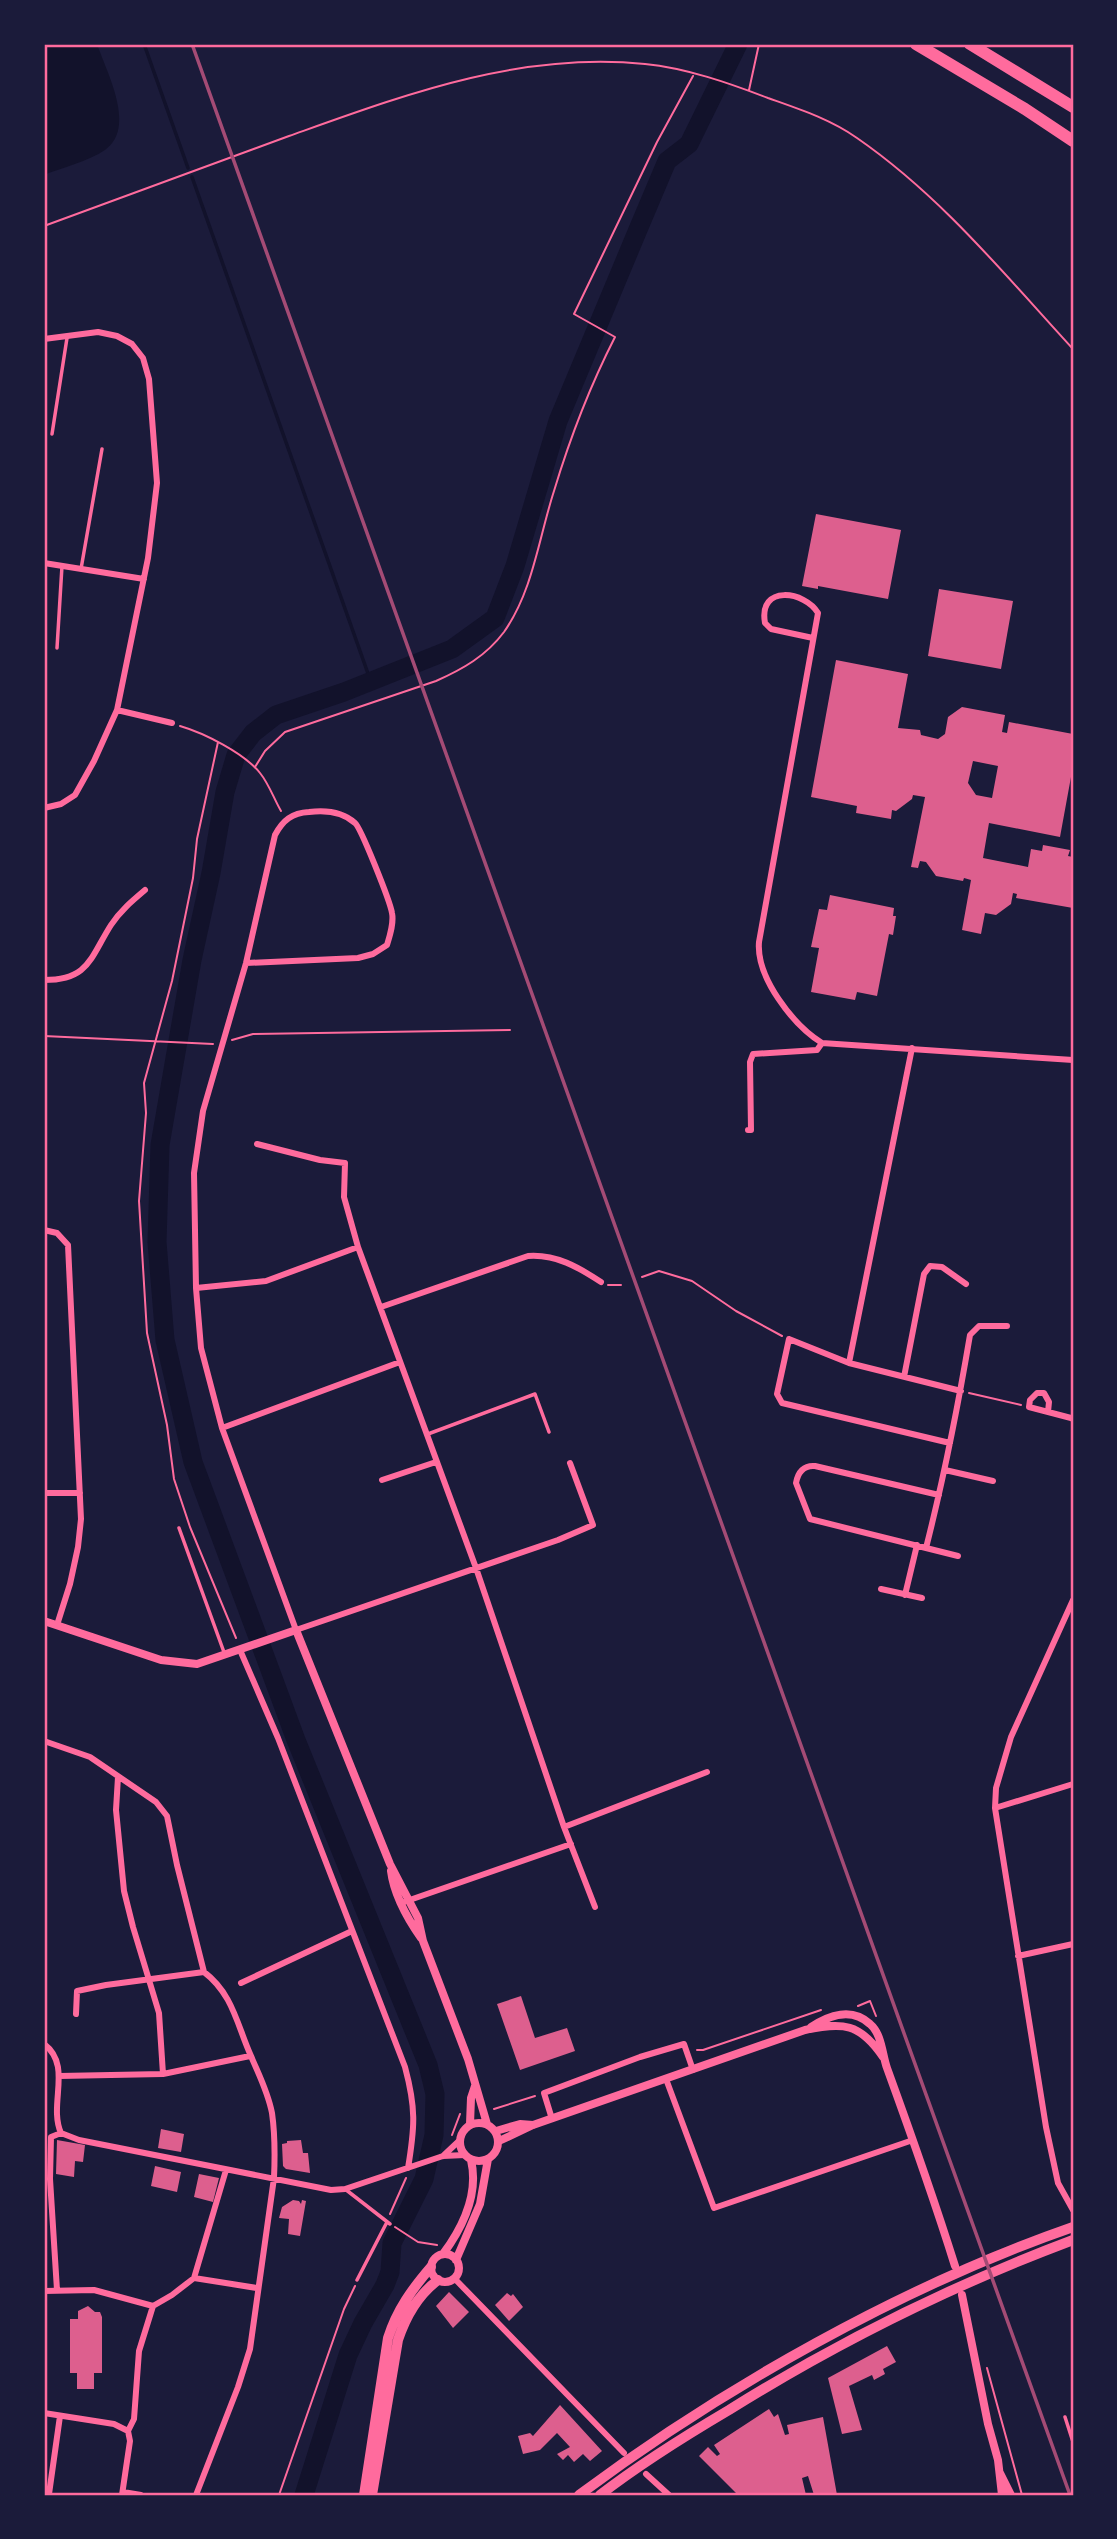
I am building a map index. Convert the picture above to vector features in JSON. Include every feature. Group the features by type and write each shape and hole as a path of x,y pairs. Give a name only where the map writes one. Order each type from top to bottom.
{"highway":[{"path":"916,44 1025,108 1073,141"},
{"path":"970,44 1073,107"}],"main road":[{"path":"579,2495 629,2458 814,2345 916,2292 1073,2227"},
{"path":"600,2495 686,2436 818,2357 922,2304 994,2271 1073,2240"},
{"path":"364,2495 393,2320 431,2267"},
{"path":"372,2495 398,2340 416,2302 439,2280"}],"street":[{"path":"44,339 97,332 117,336 132,344 143,358 149,379 157,483 144,579 117,710 75,795 61,804 44,808"},
{"path":"44,563 144,579"},
{"path":"813,638 771,629 765,623 765,603 771,597 779,595 806,600 813,604 818,613 758,951 765,978 791,1014 822,1043 1073,1060"},
{"path":"117,710 172,723"},
{"path":"246,963 358,958 373,954 387,945 392,930 392,914 357,824 344,815 324,810 299,812 285,820 275,835 246,963 203,1111 194,1173 196,1288 201,1348 222,1428 296,1630 390,1864 393,1886 406,1901 409,1921 423,1941 468,2059 487,2124"},
{"path":"44,980 67,979 87,965 112,923 126,905 145,890"},
{"path":"748,1130 751,1130 752,1054 817,1050 822,1043"},
{"path":"849,1363 912,1048"},
{"path":"257,1144 320,1160 345,1163 344,1197 358,1247 476,1568 564,1827 595,1907"},
{"path":"44,1230 57,1233 68,1245 80,1493 78,1547 57,1625"},
{"path":"196,1288 266,1281 358,1247"},
{"path":"381,1307 528,1256 547,1256 563,1260 601,1282"},
{"path":"904,1377 924,1274 930,1266 942,1267 966,1284"},
{"path":"926,1548 945,1470 971,1335 979,1326 1007,1326"},
{"path":"950,1443 782,1403 777,1394 789,1339 849,1363 961,1391"},
{"path":"222,1428 400,1362"},
{"path":"1048,1412 1049,1402 1044,1393 1034,1395 1029,1407 1073,1419"},
{"path":"382,1480 436,1462"},
{"path":"44,1621 131,1651 179,1663 197,1664 558,1540 593,1525 570,1463"},
{"path":"939,1495 815,1466 806,1467 797,1477 797,1489 810,1518 958,1556"},
{"path":"945,1470 993,1481"},
{"path":"44,1493 80,1493"},
{"path":"905,1594 917,1545"},
{"path":"881,1589 922,1598"},
{"path":"1073,1600 1011,1737 996,1788 995,1808 1053,2160 1058,2183 1073,2210"},
{"path":"240,1650 278,1738 397,2047 414,2098 408,2168"},
{"path":"44,1741 90,1757 156,1802 167,1816 204,1972 218,1982 228,2000 250,2056 261,2075 272,2113 274,2178 250,2349 196,2495"},
{"path":"564,1827 707,1772"},
{"path":"118,1777 116,1810 124,1891 159,2012 163,2074"},
{"path":"995,1808 1073,1784"},
{"path":"406,1901 571,1844"},
{"path":"241,1983 352,1931"},
{"path":"1018,1956 1073,1944"},
{"path":"76,2014 77,1991 204,1972"},
{"path":"499,2141 533,2125 805,2031 817,2022 838,2014 857,2016 876,2031 955,2266"},
{"path":"44,2044 55,2057 59,2076 57,2113 61,2133"},
{"path":"552,2119 544,2093 684,2044 693,2070"},
{"path":"59,2076 163,2074 250,2056"},
{"path":"666,2079 714,2208 913,2140"},
{"path":"470,2124 471,2098 475,2086"},
{"path":"57,2290 50,2179 51,2137 61,2133 79,2140 331,2190 345,2189 443,2155 460,2140 465,2128 470,2124 482,2122 496,2131 499,2141 496,2151 488,2160 480,2203 456,2260 458,2272 454,2278 446,2281 433,2275 431,2267 435,2258 443,2254 453,2239 470,2203 474,2184 468,2157 460,2140"},
{"path":"496,2131 520,2124 533,2125"},
{"path":"443,2155 488,2160"},
{"path":"141,2495 122,2494 130,2441 128,2431 134,2419 138,2394 136,2377 139,2351 153,2306 194,2278 226,2170"},
{"path":"44,2248 54,2248"},
{"path":"443,2254 456,2260"},
{"path":"194,2278 257,2288"},
{"path":"454,2278 624,2453"},
{"path":"44,2291 102,2291 153,2306"},
{"path":"962,2295 1000,2472 1002,2495"},
{"path":"44,2413 114,2424 128,2431"},
{"path":"48,2494 60,2416"},
{"path":"1000,2472 1011,2495"},
{"path":"646,2474 669,2495"}],"lane":[{"path":"52,434 68,335"},
{"path":"81,569 102,449"},
{"path":"57,648 62,566"},
{"path":"426,1435 535,1394 548,1432"},
{"path":"179,1528 225,1655"},
{"path":"345,2189 390,2224 357,2280"},
{"path":"1066,2417 1073,2442"}],"path":[{"path":"749,91 759,44"},
{"path":"44,226 438,85 535,65 645,64 737,86 821,117 855,136 900,169 970,236 1073,349"},
{"path":"255,767 265,751 285,732 436,681 482,656 504,632 528,583 572,436 615,337 575,314 657,142 693,75"},
{"path":"172,723 201,732 255,767 285,820"},
{"path":"218,742 197,839 193,878 158,1042 144,1083 146,1114 139,1201 147,1333 167,1425 174,1479 190,1528 237,1641"},
{"path":"44,1036 223,1043 253,1034 510,1030"},
{"path":"642,1277 659,1271 684,1278 736,1311 789,1339"},
{"path":"601,1282 621,1285"},
{"path":"961,1391 1029,1407"},
{"path":"852,2006 870,2001"},
{"path":"684,2044 695,2050 704,2050 823,2010"},
{"path":"493,2109 544,2093"},
{"path":"449,2143 462,2110"},
{"path":"408,2168 390,2224 418,2242 438,2245"},
{"path":"279,2495 344,2308 357,2280"},
{"path":"985,2358 1022,2495"}],"shaded area":[{"path":"44,44 97,44 117,100 119,128 114,140 105,150 44,175"}],"building":[{"path":"816,514 901,530 888,599 818,586 818,589 802,586"},
{"path":"939,589 1013,601 1001,669 928,656"},
{"path":"836,660 908,674 898,728 920,730 921,735 938,739 945,734 948,717 962,707 1005,715 1002,732 1007,733 1009,722 1073,734 1073,766 1060,837 989,823 983,858 1028,867 1031,849 1042,851 1043,845 1070,850 1068,856 1073,857 1073,908 1016,898 1017,894 1013,893 1011,904 996,915 985,913 981,934 962,930 971,880 936,876 926,862 920,861 918,868 911,867 925,797 913,795 912,799 896,811 892,810 891,819 856,813 857,806 811,797","holes":["973,761 998,766 992,798 976,795 968,783"]},
{"path":"830,895 894,908 893,916 896,916 893,935 889,934 877,996 857,992 855,1000 811,992 819,948 811,947 819,909 827,910"},
{"path":"521,1996 535,2038 567,2028 575,2051 520,2070 497,2004"},
{"path":"161,2129 184,2134 181,2152 158,2148"},
{"path":"57,2140 85,2145 83,2162 75,2161 74,2177 56,2174"},
{"path":"301,2140 303,2153 308,2153 310,2173 286,2169 283,2166 282,2144"},
{"path":"155,2166 181,2172 177,2192 151,2186"},
{"path":"199,2174 219,2178 213,2202 194,2197"},
{"path":"293,2200 301,2204 302,2200 306,2201 300,2236 288,2234 289,2219 279,2218 282,2207"},
{"path":"449,2292 469,2312 453,2328 436,2306"},
{"path":"507,2293 511,2296 513,2294 523,2307 509,2321 495,2305"},
{"path":"88,2306 95,2312 100,2312 102,2317 102,2373 94,2373 94,2389 77,2389 77,2373 70,2373 70,2319 78,2319 78,2311"},
{"path":"887,2346 896,2362 883,2369 885,2374 874,2380 872,2375 849,2386 862,2430 842,2434 828,2378"},
{"path":"560,2405 602,2451 590,2461 583,2454 574,2462 568,2455 563,2460 557,2454 570,2447 557,2433 540,2450 523,2454 518,2436 530,2433 533,2436"},
{"path":"769,2409 774,2417 778,2414 785,2435 789,2434 787,2425 823,2417 837,2495 814,2495 808,2476 802,2478 806,2495 738,2495 699,2456 708,2447 717,2456 720,2454 714,2445"}],"waterway":[{"path":"144,44 188,168"},
{"path":"304,2495 348,2355 385,2285 390,2272 392,2243 424,2179 434,2135 435,2094 428,2065 296,1740 193,1462 165,1340 157,1242 160,1145 192,960 225,792 236,755 253,733 276,715 344,692 452,649 495,618 515,566 558,421 667,161 689,144 738,44"},
{"path":"192,177 371,682"}],"railway":[{"path":"192,44 1070,2495"}]}
